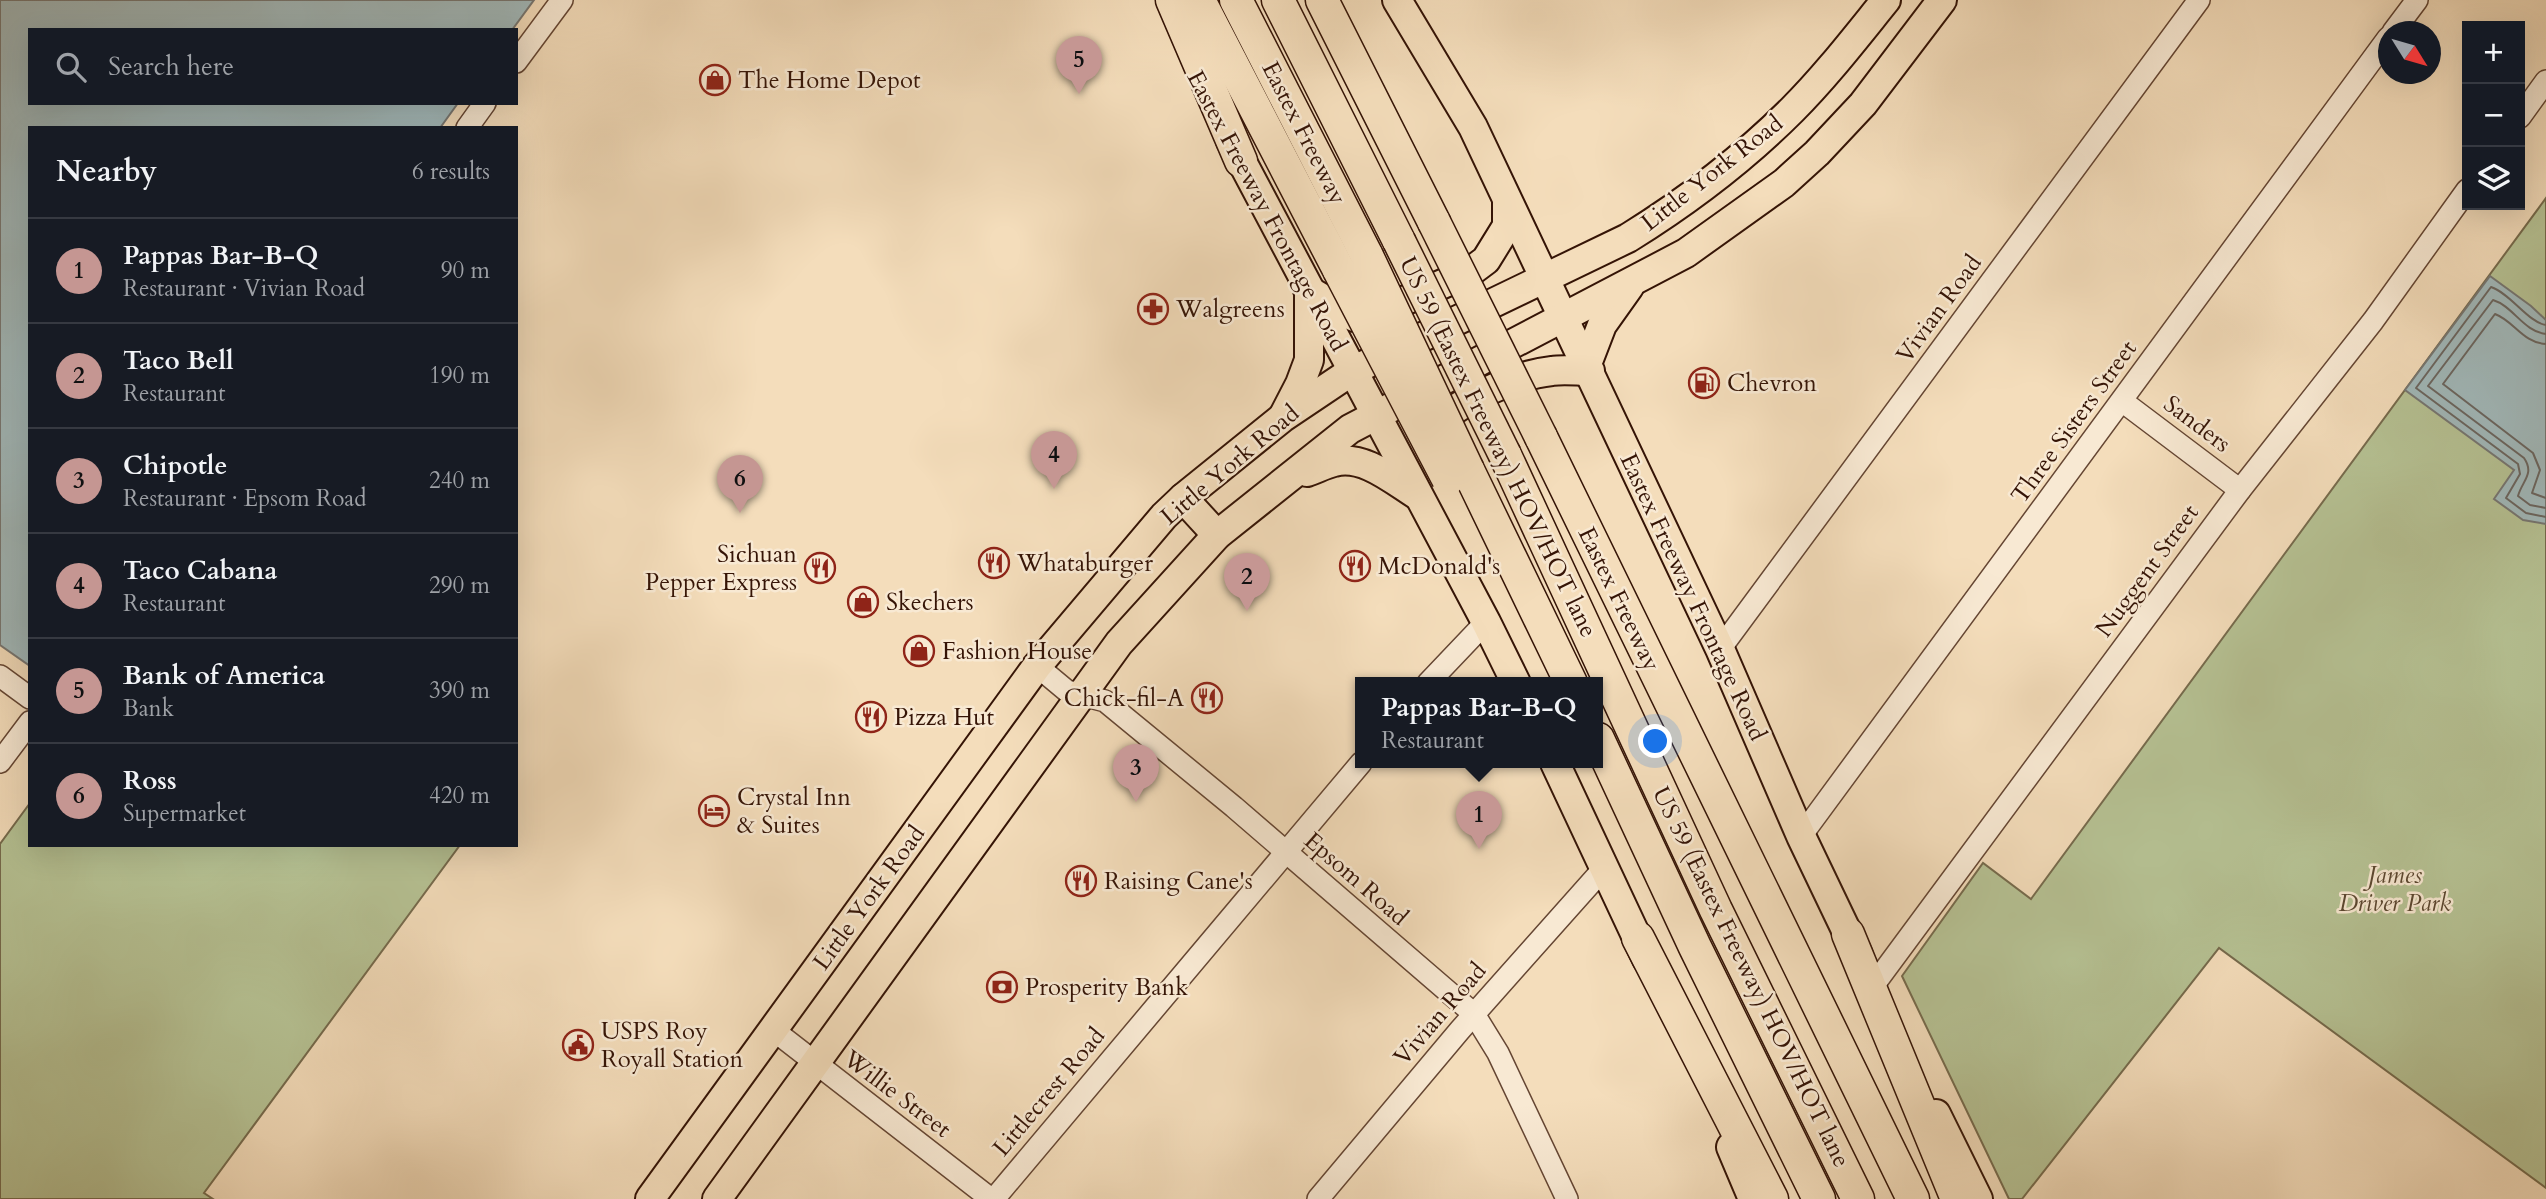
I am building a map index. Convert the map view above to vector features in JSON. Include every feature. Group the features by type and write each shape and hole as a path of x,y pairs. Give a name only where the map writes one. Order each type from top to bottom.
{"highway":[{"path":"1172,0 1241,161"},
{"path":"1199,0 1339,270 1458,475"},
{"name":"Eastex Freeway","path":"1236,0 1367,256 1458,475 1528,595 1568,677"},
{"name":"US 59 (Eastex Freeway) HOV/HOT lane","path":"1278,0 1505,455 1716,910 1858,1199"},
{"name":"Eastex Freeway","path":"1322,0 1541,437 1913,1199"},
{"path":"1603,750 1695,947 1818,1199"},
{"path":"1849,934 1957,1199"},
{"path":"1638,938 1772,1199"}],"main road":[{"name":"Eastex Freeway Frontage Road","path":"1155,0 1513,677"},
{"name":"Eastex Freeway Frontage Road","path":"1397,0 1464,111 1720,649 1801,836 1978,1199"},
{"path":"1410,0 1464,111"},
{"name":"Little York Road","path":"650,1199 1037,666 1164,516 1282,418 1352,371 1628,238 1659,219 1704,186 1793,110 1886,0"},
{"name":"Little York Road","path":"717,1199 1119,643 1217,535 1350,429 1686,254 1784,183 1863,104 1942,0"},
{"path":"1308,290 1354,317 1406,300 1470,272 1486,260 1507,226 1507,201"},
{"path":"1413,486 1408,458 1416,443 1436,422 1496,388 1529,375 1588,367 1602,325 1633,281"},
{"path":"1282,418 1309,360 1308,290"},
{"path":"1285,480 1336,461 1359,462 1413,486"},
{"path":"1183,498 1217,535"},
{"path":"1557,768 1713,1103 1753,1199"}],"street":[{"path":"518,59 562,0"},
{"name":"Vivian Road","path":"1720,649 2199,0"},
{"path":"2401,21 2417,0"},
{"name":"Three Sisters Street","path":"1801,836 2378,53"},
{"path":"2525,110 2546,81"},
{"path":"468,126 484,105"},
{"name":"Nuggent Street","path":"1873,986 2240,490 2373,321 2462,197"},
{"name":"Sanders","path":"2122,401 2240,490"},
{"path":"1434,677 1486,622"},
{"name":"Epsom Road","path":"1037,666 1067,691 1105,701 1474,1014 1497,1053 1567,1199"},
{"path":"0,676 28,697"},
{"path":"0,762 28,725"},
{"name":"Littlecrest Road","path":"993,1199 1357,768"},
{"name":"Vivian Road","path":"1318,1199 1474,1014 1605,867"},
{"name":"Willie Street","path":"772,1029 814,1064 993,1199"}],"green space":[{"name":"James Driver Park","path":"2546,198 2546,1188 2219,948 2022,1199 2009,1199 1902,976 1983,863 2031,899"},
{"path":"28,806 28,847 459,847 204,1193 213,1199 0,1199 0,844"}],"water":[{"path":"0,0 534,0 513,28 28,28 28,105 457,105 441,126 28,126 28,665 0,645"},
{"path":"2490,276 2546,320 2546,524 2523,520 2494,499 2514,470 2405,390"}],"place":[{"name":"The Home Depot","path":"715,80"},
{"name":"Bank of America","path":"1079,94"},
{"name":"Walgreens","path":"1153,309"},
{"name":"Chevron","path":"1704,383"},
{"name":"Taco Cabana","path":"1054,489"},
{"name":"Ross","path":"740,513"},
{"name":"Whataburger","path":"994,563"},
{"name":"McDonald's","path":"1355,566"},
{"name":"Sichuan Pepper Express","path":"820,568"},
{"name":"Skechers","path":"863,602"},
{"name":"Taco Bell","path":"1247,611"},
{"name":"Fashion House","path":"919,651"},
{"name":"Chick-fil-A","path":"1207,698"},
{"name":"Pizza Hut","path":"871,717"},
{"name":"Chipotle","path":"1136,802"},
{"name":"Crystal Inn & Suites","path":"714,811"},
{"name":"Pappas Bar-B-Q","path":"1479,849"},
{"name":"Raising Cane's","path":"1081,881"},
{"name":"Prosperity Bank","path":"1002,987"},
{"name":"USPS Roy Royall Station","path":"578,1045"}]}
